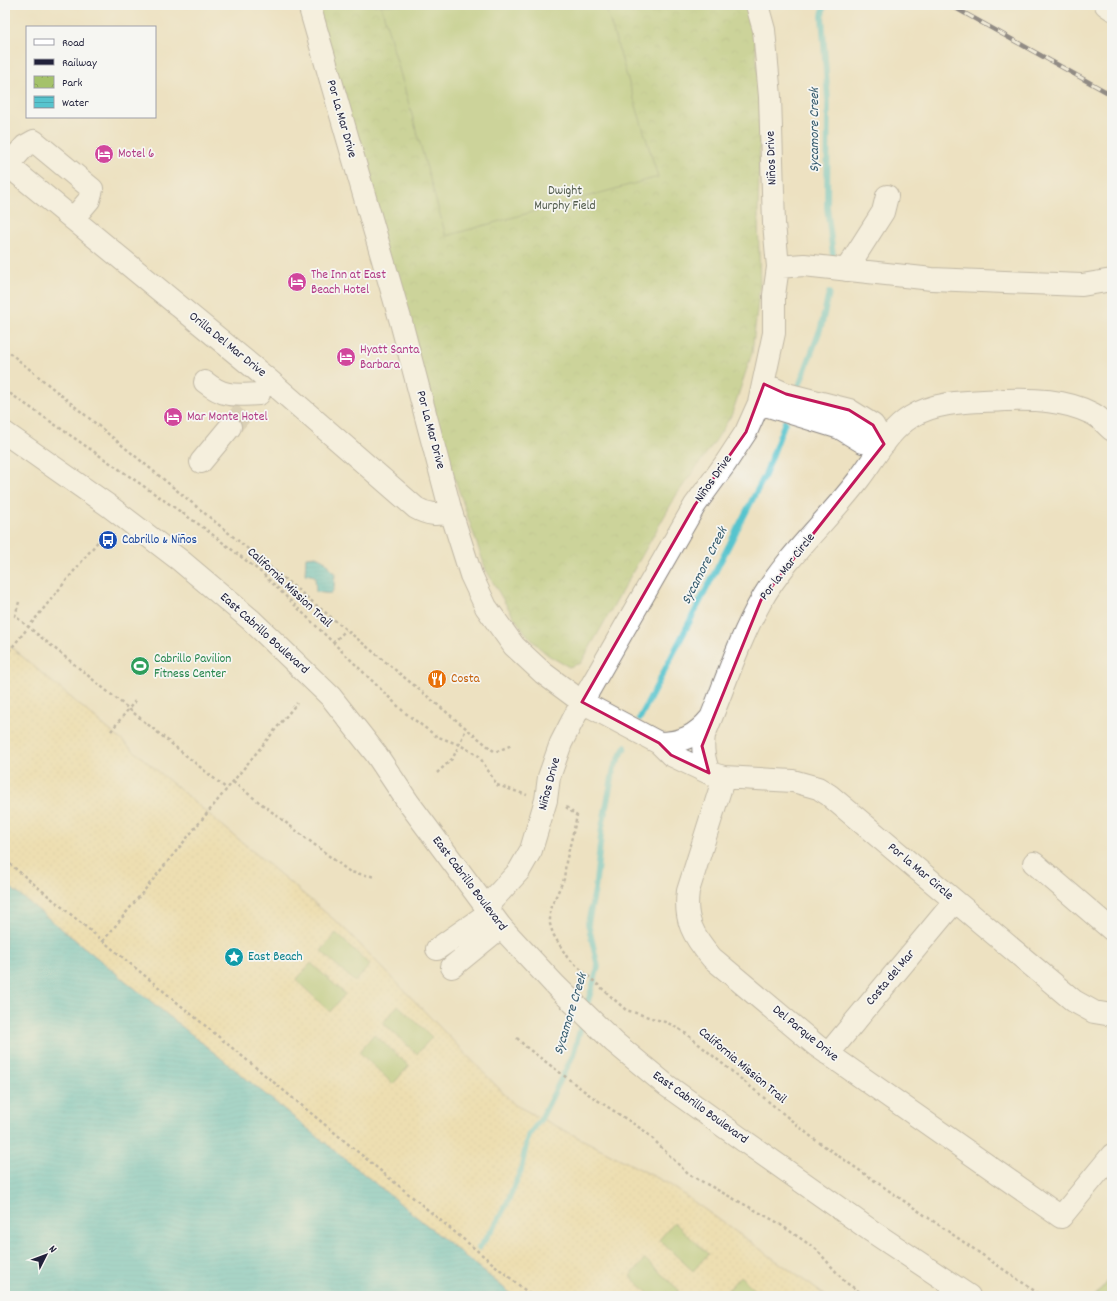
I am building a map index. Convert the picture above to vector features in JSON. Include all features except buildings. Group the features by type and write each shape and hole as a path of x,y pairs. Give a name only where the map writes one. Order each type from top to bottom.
{"main road":[{"name":"Por La Mar Drive","path":"310,5 401,322 451,512 471,575 486,607 499,626 526,658 582,702"},
{"name":"Niños Drive","path":"492,915 531,850 546,800 549,777 561,743 582,702 695,505 746,432 761,394 774,333 774,295 778,267 774,223 770,97 764,30 757,5"},
{"path":"1106,5 1112,9"},
{"path":"6,164 25,146 34,141 92,189 89,200 73,219"},
{"name":"Orilla Del Mar Drive","path":"6,164 73,219 265,387 416,508 426,514 437,515 451,512"},
{"path":"846,270 883,212 887,196"},
{"path":"778,267 804,265 932,280 1082,285 1112,280"},
{"path":"233,417 202,386 214,389 227,395 265,387"},
{"path":"201,462 233,417 265,387"},
{"path":"761,394 786,394 849,410 873,425 884,444"},
{"name":"Por la Mar Circle","path":"717,775 704,759 702,746 704,735 752,619 762,600 780,574 859,479 895,428 912,416 936,407 959,403 1029,399 1061,403 1093,413 1112,430"},
{"name":"East Cabrillo Boulevard","path":"5,434 109,506 181,561 251,620 300,666 331,697 367,742 408,802 492,915 556,986 614,1042 666,1085 870,1230 969,1296"},
{"name":"Por la Mar Circle","path":"582,702 657,743 671,755 717,775 793,781 818,788 829,794 1074,1001 1094,1012 1112,1015"},
{"path":"657,743 678,742 700,731 711,718"},
{"name":"Del Parque Drive","path":"717,775 688,891 687,912 693,932 698,942 712,958 828,1054 1061,1217 1112,1155"},
{"path":"1034,863 1112,930"},
{"name":"Costa del Mar","path":"828,1054 955,901"},
{"path":"437,949 492,915"},
{"path":"452,967 492,915"}],"path":[{"path":"5,349 494,752 512,745"},
{"name":"California Mission Trail","path":"5,390 204,528 262,573 404,712 436,736 460,745 479,756 497,785 527,795"},
{"path":"5,656 100,539"},
{"path":"19,602 15,616 227,789"},
{"path":"333,643 346,630"},
{"path":"111,732 135,701"},
{"path":"102,941 297,703"},
{"path":"437,773 447,766 460,745 466,730"},
{"path":"233,782 350,872 376,877"},
{"name":"California Mission Trail","path":"561,804 577,816 566,862 564,879 550,909 550,924 553,934 567,957 626,1010 668,1023 684,1032 814,1139 1042,1296"},
{"path":"5,860 532,1296"},
{"path":"517,1038 591,1096 646,1132 688,1174 775,1221 816,1249 845,1282 866,1296"}],"highlighted area":[{"path":"764,384 786,394 849,410 873,425 884,444 761,600 702,746 709,773 671,755 659,743 582,702 695,505 746,432"}],"sand":[{"name":"East Beach","path":"5,642 345,929 515,1105 669,1184 826,1296 514,1296 5,883"}],"green space":[{"name":"Dwight Murphy Field","path":"309,5 746,5 754,32 759,82 760,132 758,216 760,285 752,353 732,414 716,440 677,494 581,663 569,667 548,655 538,647 513,616 486,570 401,322"},
{"path":"381,5 605,5 658,177 446,236"},
{"path":"336,933 370,965 355,982 321,951"},
{"path":"311,963 345,994 330,1012 296,980"},
{"path":"398,1005 432,1037 417,1054 383,1023"},
{"path":"374,1034 409,1066 393,1084 359,1052"},
{"path":"674,1222 708,1254 693,1271 659,1240"},
{"path":"645,1259 679,1290 674,1296 651,1296 630,1276"},
{"path":"1112,1275 1112,1296 1095,1296"},
{"path":"740,1276 762,1296 728,1296 725,1293"}],"water":[{"path":"316,556 324,560 335,574 334,588 331,594 316,592 315,576 305,574 306,557"},
{"path":"5,883 514,1296 5,1296"}],"waterway":[{"name":"Sycamore Creek","path":"824,5 822,16 828,101 827,207 833,255"},
{"name":"Sycamore Creek","path":"799,386 821,327 829,293"},
{"name":"Sycamore Creek","path":"640,718 765,475 785,422"},
{"name":"Sycamore Creek","path":"586,1008 598,967 588,923 595,890 602,827 614,768 625,747"},
{"name":"Sycamore Creek","path":"479,1248 496,1224 508,1201 521,1170 528,1136 541,1119 573,1055 583,1019"}],"tunnel":[{"path":"230,427 244,411"}],"railway":[{"path":"950,5 1112,95"}],"place":[{"name":"Motel 6","path":"104,154"},
{"name":"The Inn at East Beach Hotel","path":"297,282"},
{"name":"Hyatt Santa Barbara","path":"346,357"},
{"name":"Mar Monte Hotel","path":"173,417"},
{"name":"Cabrillo & Niños","path":"108,540"},
{"name":"Cabrillo Pavilion Fitness Center","path":"140,666"},
{"name":"Costa","path":"437,679"},
{"name":"East Beach","path":"234,957"}]}
